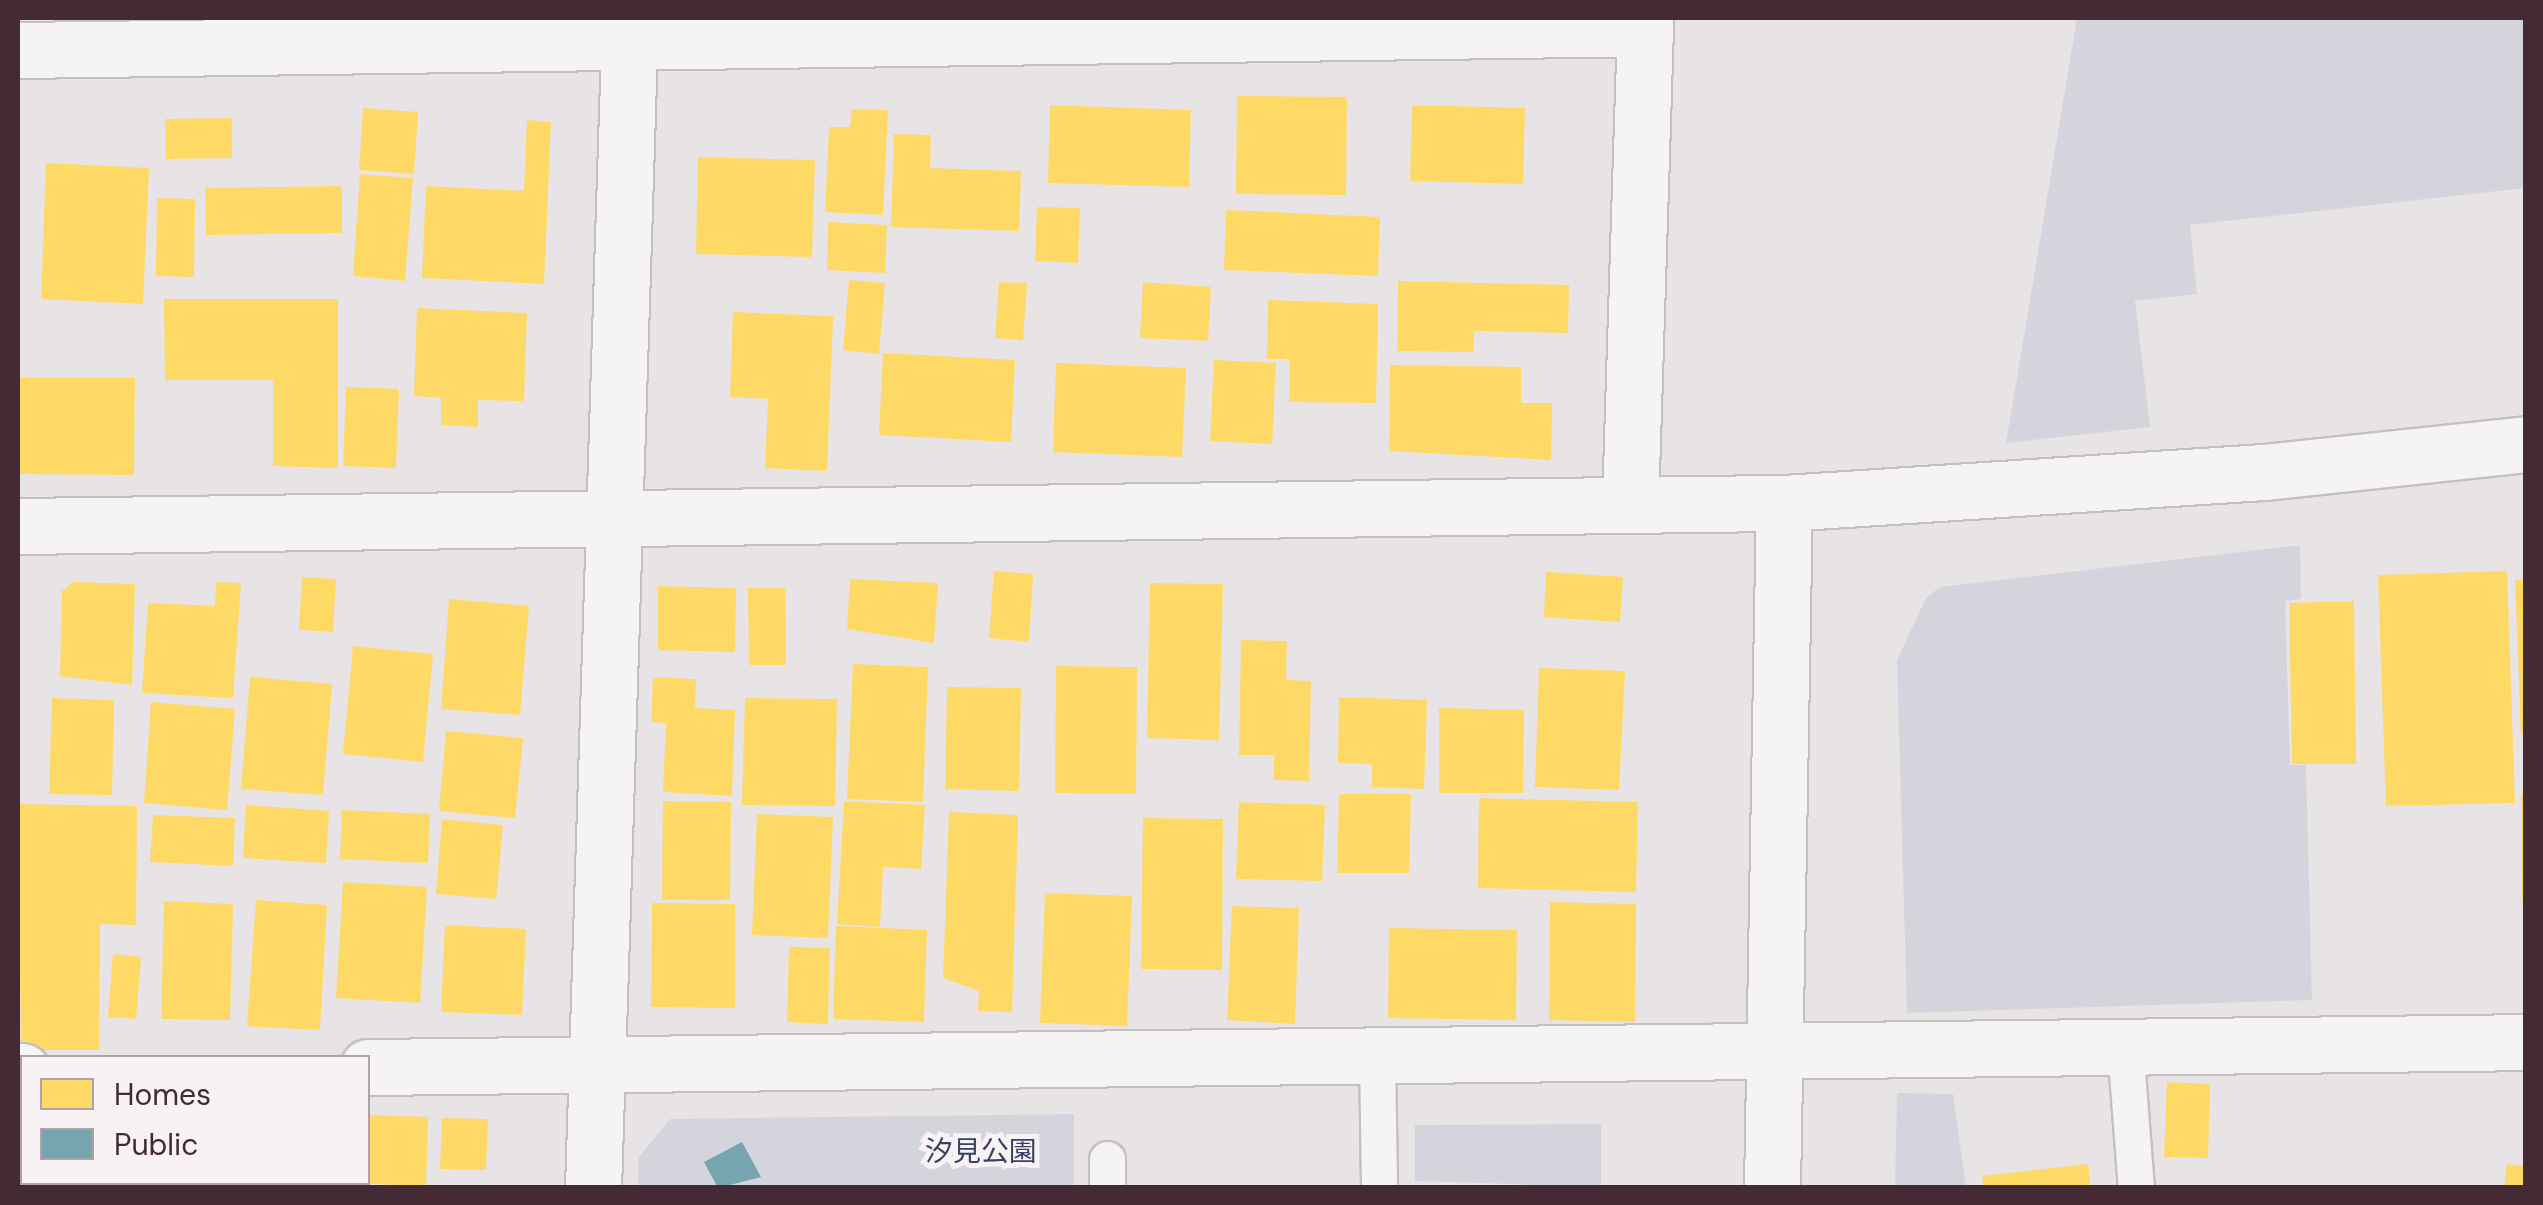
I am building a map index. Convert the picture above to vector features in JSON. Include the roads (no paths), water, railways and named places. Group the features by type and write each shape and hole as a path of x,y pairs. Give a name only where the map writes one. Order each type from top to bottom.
{"street":[{"path":"18,50 630,30 1645,22 1630,504"},
{"path":"593,1188 630,30"},
{"path":"18,526 1784,503 2266,472 2526,444"},
{"path":"1772,1188 1784,503"},
{"path":"370,1067 2526,1042"}],"lane":[{"path":"2126,1046 2136,1188"},
{"path":"1377,1056 1379,1188"}],"park label":[{"name":"汐見公園","path":"981,1152"}]}
